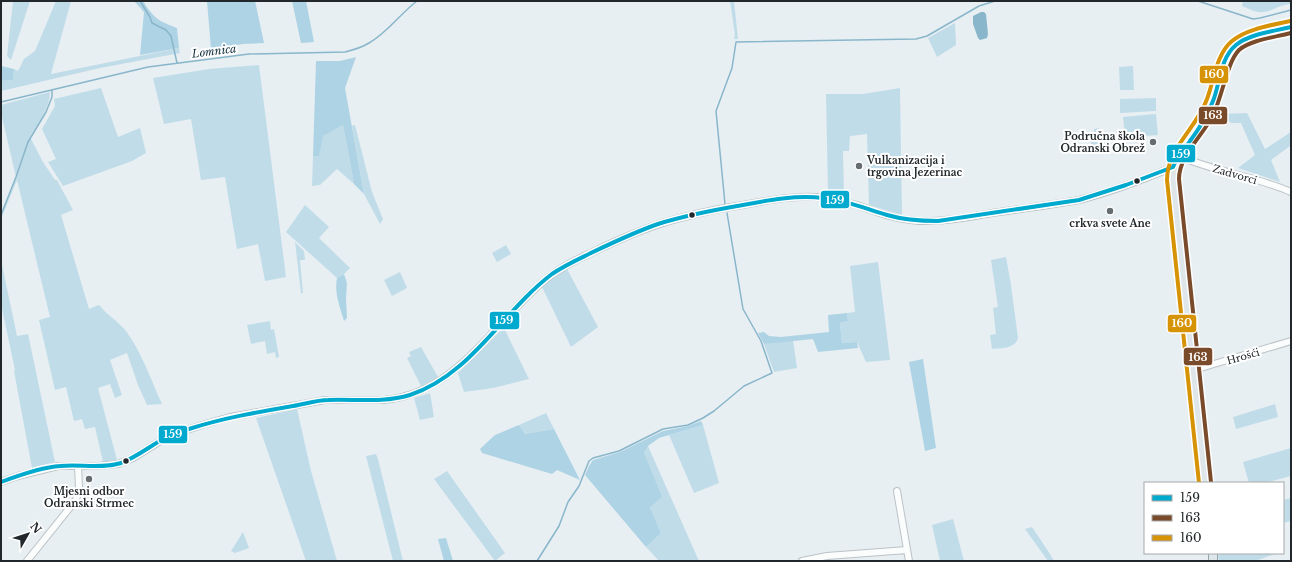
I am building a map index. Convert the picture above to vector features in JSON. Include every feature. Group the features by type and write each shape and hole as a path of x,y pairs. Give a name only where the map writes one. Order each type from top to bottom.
{"main road":[{"path":"1206,482 1173,167 1209,111 1226,59 1231,50 1237,43 1246,39 1291,27"}],"street":[{"name":"Zadvorci","path":"1179,156 1190,161 1240,174 1291,192"},
{"path":"1,482 49,467 64,465 112,465 123,463 165,438 230,417 325,400 393,400 412,395 432,386 451,374 479,348 541,283 557,271 636,232 684,217 760,201 789,198 820,198 839,200 903,220 944,220 1079,200 1116,190 1173,167"},
{"name":"Hrošći","path":"1194,370 1291,341"},
{"path":"27,561 76,500 79,488 78,466"},
{"path":"897,492 909,561"},
{"path":"802,561 827,556 907,550"}],"shaded area":[{"path":"13,1 30,1 11,60 7,56"},
{"path":"56,1 71,1 51,74 179,48 180,53 100,68 1,91 1,81 13,80 14,69 18,71 24,59 35,51"},
{"path":"134,1 143,1 150,12 157,19 177,28 179,48 140,55 144,12"},
{"path":"207,1 255,1 264,43 243,44 211,49"},
{"path":"292,1 306,1 314,42 301,43"},
{"path":"730,1 734,1 738,39 734,39 735,35"},
{"path":"1243,1 1291,1 1291,4 1260,12 1242,6"},
{"path":"981,12 986,14 988,34 987,38 980,40 973,24 973,16"},
{"path":"955,23 956,45 937,57 928,38"},
{"path":"356,57 345,88 364,194 354,184 343,125 323,136 319,157 313,156 316,61 340,61"},
{"path":"259,65 286,277 265,281 258,244 237,249 225,177 201,180 191,119 164,124 153,78 209,69"},
{"path":"1,66 14,69 13,80 1,81"},
{"path":"1133,66 1134,90 1120,90 1119,67"},
{"path":"101,88 118,137 140,128 146,153 132,161 63,186 48,162 56,159 42,129 55,106 54,99"},
{"path":"900,88 902,215 869,205 867,134 850,136 849,151 843,151 844,198 828,193 826,94 863,94"},
{"path":"50,92 46,110 30,137 43,162 55,180 57,180 73,210 61,215 89,309 99,305 126,331 142,357 162,404 147,405 138,385 127,353 110,360 122,395 115,398 110,384 98,388 117,460 103,462 95,427 85,429 82,419 74,421 66,387 55,390 39,320 50,317 17,180 1,219 1,213 16,177 1,113 1,105"},
{"path":"1156,98 1156,111 1120,113 1120,99"},
{"path":"1247,113 1265,149 1291,132 1291,147 1290,146 1271,160 1280,182 1238,168 1255,155 1241,123 1232,123 1220,119 1221,114"},
{"path":"1156,114 1158,135 1125,137 1123,117"},
{"path":"343,125 354,184 337,169 320,185 312,186 313,156 319,157 322,136"},
{"path":"355,125 372,192 383,219 380,224 364,194 352,126"},
{"path":"1099,128 1102,153 1093,154 1090,136 1095,135 1094,129"},
{"path":"305,205 329,227 319,238 350,268 337,278 286,232"},
{"path":"295,242 304,251 305,260 300,260 303,293 301,293"},
{"path":"506,245 511,254 497,262 492,253"},
{"path":"1006,257 1018,338 1011,346 992,349 990,335 996,334 993,308 998,307 991,260"},
{"path":"1,260 17,336 28,334 55,462 32,468 15,370 1,304"},
{"path":"878,262 890,360 866,362 857,342 842,343 840,323 848,321 847,313 855,312 850,266"},
{"path":"567,269 598,327 571,347 542,287"},
{"path":"400,272 407,288 392,296 384,280"},
{"path":"344,274 347,283 347,318 344,321 338,300 336,284 337,278"},
{"path":"847,313 848,321 840,323 842,343 857,342 858,348 818,352 813,339 764,344 758,333 764,332 769,336 781,337 829,332 828,315"},
{"path":"270,321 271,330 274,329 279,357 276,358 275,352 267,354 265,341 251,344 247,325"},
{"path":"504,328 529,379 493,388 464,392 458,373"},
{"path":"793,340 797,368 774,372 764,344"},
{"path":"421,347 438,377 421,386 407,358 411,356 409,352"},
{"path":"923,359 936,448 925,451 909,362"},
{"path":"430,393 434,417 420,420 414,398"},
{"path":"1275,404 1278,417 1236,429 1233,417"},
{"path":"297,409 311,471 337,561 306,561 256,418"},
{"path":"546,413 554,429 525,434 519,425"},
{"path":"701,421 703,425 659,438 648,446 644,453 662,497 650,507 661,533 646,547 585,475 593,460 620,452 663,431 688,426"},
{"path":"519,425 525,434 554,429 580,480 557,470 552,474 482,453 480,449 495,435"},
{"path":"703,425 719,483 694,493 669,435"},
{"path":"648,446 699,561 659,561 646,547 661,533 650,507 644,453"},
{"path":"1291,448 1291,476 1268,482 1249,482 1243,462"},
{"path":"376,454 403,561 393,561 366,456"},
{"path":"447,471 505,553 495,561 434,479"},
{"path":"1291,498 1291,521 1284,523 1284,500"},
{"path":"953,519 964,561 940,561 932,525"},
{"path":"1032,527 1054,561 1048,561 1025,529"},
{"path":"243,532 249,548 235,553 231,551"},
{"path":"446,538 453,561 444,561 438,539"},
{"path":"1275,554 1255,561 1219,561 1218,555"}],"waterway":[{"path":"140,1 152,23 166,30 171,36 177,63"},
{"name":"Lomnica","path":"1,102 148,67 249,54 345,52 354,50 376,39 417,1"},
{"path":"725,204 716,111 732,68 736,42 916,39 927,36 979,6 995,1"},
{"path":"1198,1 1253,19 1291,10"},
{"path":"1,215 28,142 46,112 52,97 52,90"},
{"path":"537,561 559,526 568,502 579,486 589,461 593,458 619,451 663,429 688,425 703,418 714,411 744,386 772,373 761,341 743,309 727,213"}],"transit line":[{"name":"160","path":"1199,482 1167,180 1168,169 1177,148 1197,119 1207,99 1219,60 1227,46 1244,33 1290,21"},
{"name":"159","path":"1,482 46,468 114,465 133,458 171,435 202,425 241,416 320,401 380,400 410,395 432,386 469,358 534,289 552,274 572,262 633,234 658,224 679,218 773,200 813,197 840,201 900,218 938,221 1079,200 1126,185 1173,167 1197,132 1211,107 1224,64 1231,50 1236,45 1248,38 1291,27"},
{"name":"163","path":"1211,482 1179,179 1180,170 1187,154 1213,115 1231,63 1239,50 1256,41 1291,33"}],"place":[{"name":"Područna škola Odranski Obrež","path":"1153,142"},
{"name":"Vulkanizacija i trgovina Jezerinac","path":"859,166"},
{"name":"crkva svete Ane","path":"1110,211"},
{"name":"Mjesni odbor Odranski Strmec","path":"89,479"}]}
